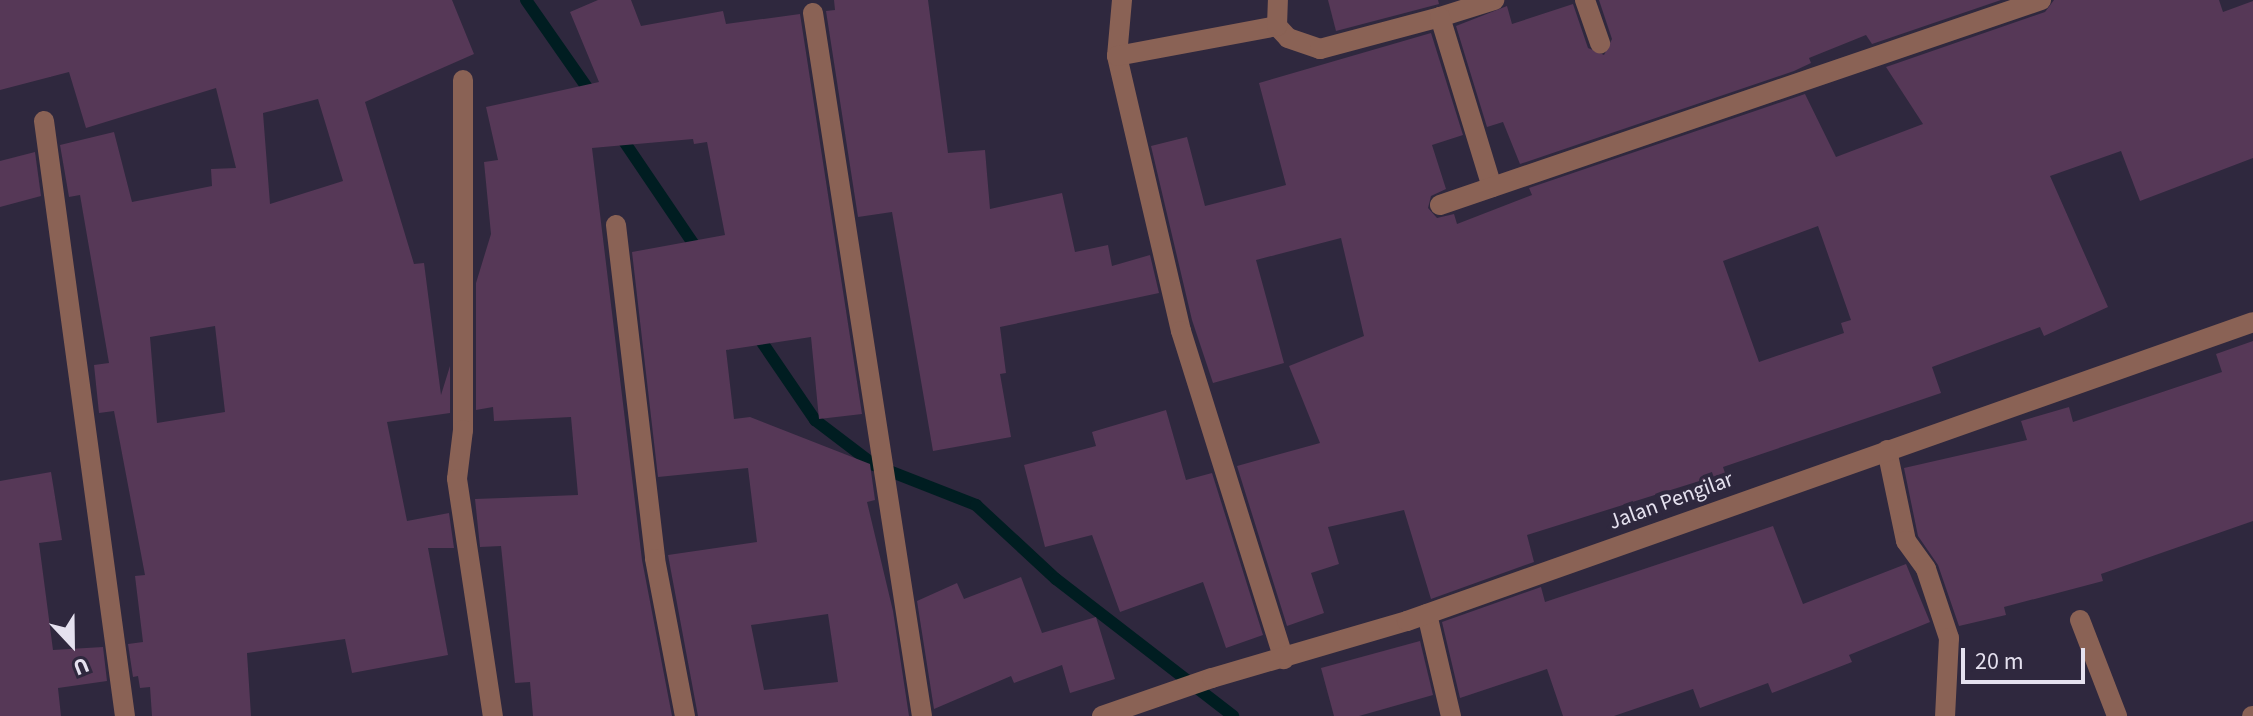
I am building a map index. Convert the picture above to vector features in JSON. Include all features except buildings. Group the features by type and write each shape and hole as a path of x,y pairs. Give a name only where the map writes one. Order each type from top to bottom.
{"street":[{"path":"1122,0 1117,56 1181,331 1284,659"},
{"path":"1278,0 1277,26 1288,38 1320,49 1440,17 1467,4 1494,0"},
{"path":"1585,0 1600,43"},
{"path":"1440,205 2041,0"},
{"path":"813,13 922,716"},
{"path":"1440,17 1492,187"},
{"path":"1117,56 1277,26"},
{"path":"463,80 463,430 457,479 493,716"},
{"path":"44,121 125,716"},
{"path":"616,225 655,559 685,716"},
{"name":"Jalan Pengilar","path":"1102,716 1427,614 2253,322"},
{"path":"1887,450 1906,541 1926,569 1949,638 1945,716"},
{"path":"1427,614 1451,716"},
{"path":"2080,620 2117,716"}],"waterway":[{"path":"526,0 593,96"},
{"path":"617,131 701,255"},
{"path":"755,332 815,420 874,465 976,505 1056,579 1233,716"}]}
